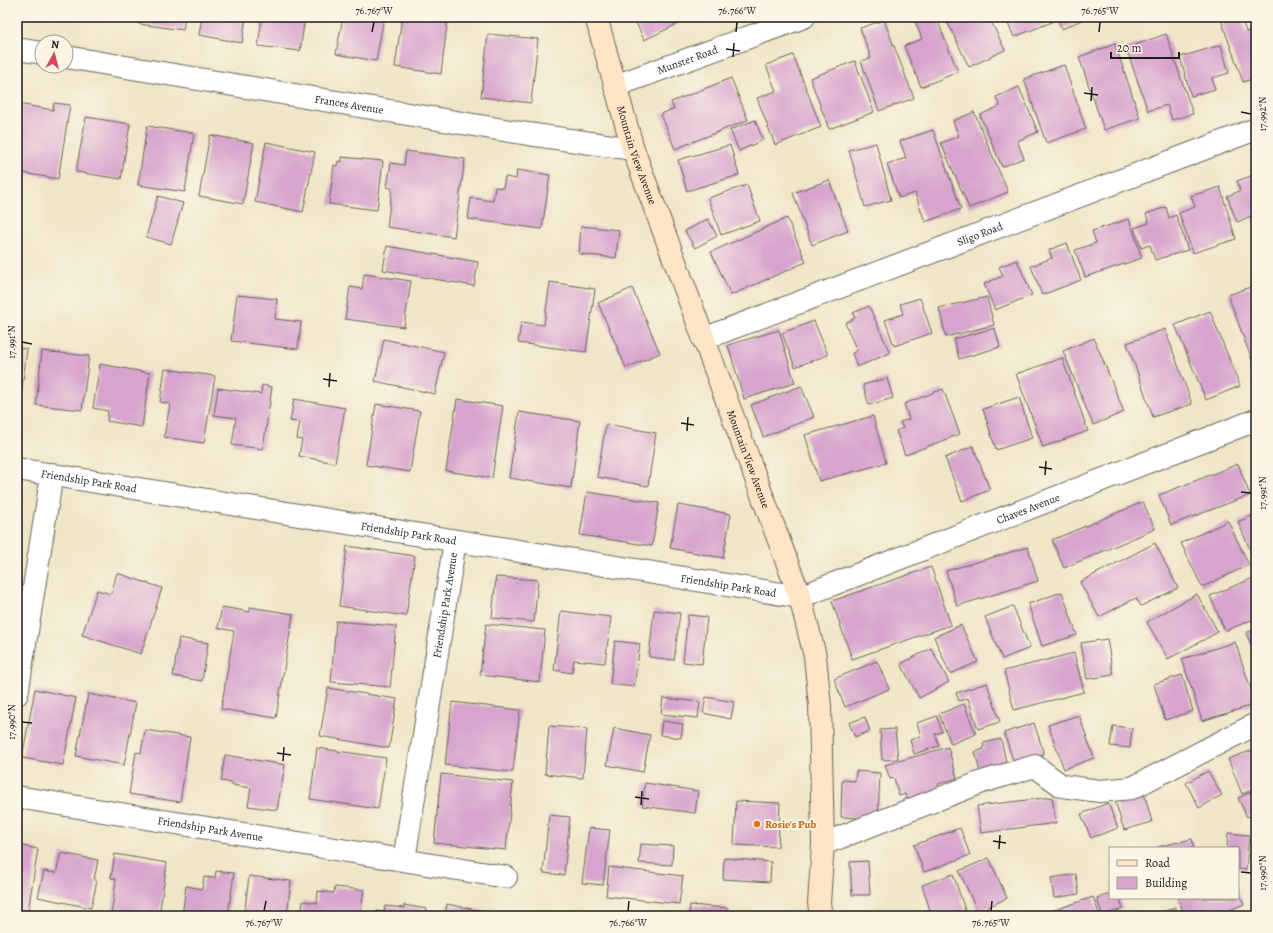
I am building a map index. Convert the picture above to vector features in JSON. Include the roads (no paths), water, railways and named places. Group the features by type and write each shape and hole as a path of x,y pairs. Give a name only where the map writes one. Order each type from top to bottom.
{"main road":[{"name":"Mountain View Avenue","path":"596,17 633,149 800,597 814,656 820,706 823,844 820,903 821,916"}],"street":[{"name":"Munster Road","path":"615,86 804,17"},
{"path":"17,49 34,52"},
{"name":"Frances Avenue","path":"74,58 528,134 633,149"},
{"name":"Sligo Road","path":"703,339 1256,129"},
{"name":"Chaves Avenue","path":"800,597 1256,420"},
{"name":"Friendship Park Road","path":"17,469 800,597"},
{"path":"17,694 52,474"},
{"name":"Friendship Park Avenue","path":"404,860 455,541"},
{"path":"823,844 982,782 1035,766 1062,786 1100,791 1132,788 1256,724"},
{"name":"Friendship Park Avenue","path":"17,797 506,877"}],"place":[{"name":"Rosie's Pub","path":"757,824"}]}
